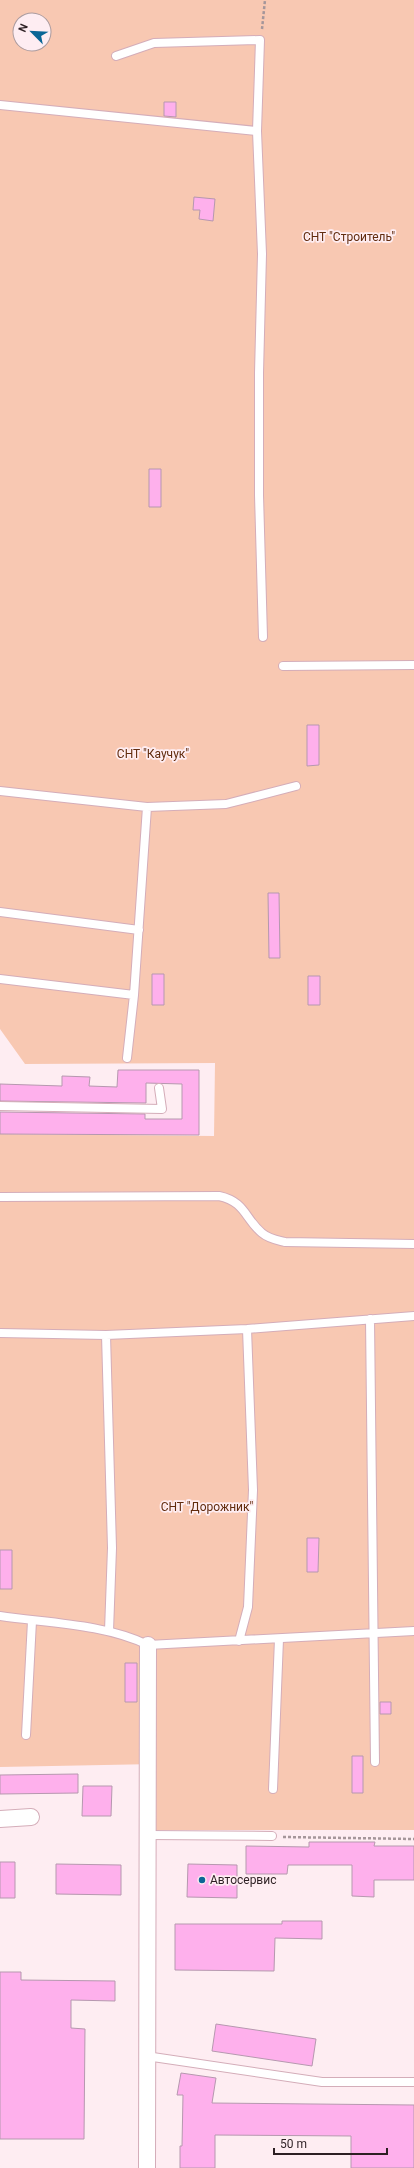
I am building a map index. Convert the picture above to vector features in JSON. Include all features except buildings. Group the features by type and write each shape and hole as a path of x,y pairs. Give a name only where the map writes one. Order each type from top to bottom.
{"street":[{"path":"147,2168 146,2056 148,1645"},
{"path":"0,1819 31,1817"}],"lane":[{"path":"116,56 154,43 260,40 257,131 262,254 259,373 259,495 263,637"},
{"path":"0,105 257,131"},
{"path":"283,666 414,665"},
{"path":"0,791 147,807 226,804 296,786"},
{"path":"127,1058 134,995 147,807"},
{"path":"0,912 139,930"},
{"path":"0,979 134,995"},
{"path":"0,1106 162,1109 158,1088"},
{"path":"0,1197 219,1196 234,1200 262,1233 272,1239 285,1242 414,1244"},
{"path":"0,1334 106,1335 248,1329 414,1316"},
{"path":"370,1319 375,1762"},
{"path":"239,1641 248,1607 253,1490 248,1329"},
{"path":"106,1335 112,1548 109,1631"},
{"path":"0,1616 109,1631 130,1636 148,1645 414,1631"},
{"path":"26,1734 32,1620"},
{"path":"273,1789 279,1639"},
{"path":"148,1835 272,1836"},
{"path":"146,2056 322,2082 414,2082"}],"path":[{"path":"260,40 265,0"},
{"path":"272,1836 414,1839"}],"green space":[{"path":"0,0 414,0 414,1830 156,1830 156,1764 0,1767 0,1134 214,1136 215,1063 25,1064 0,1029"}],"place":[{"name":"Автосервис","path":"202,1880"}],"park label":[{"name":"СНТ \"Строитель\"","path":"349,237"},
{"name":"СНТ \"Каучук\"","path":"153,754"},
{"name":"СНТ \"Дорожник\"","path":"207,1507"}]}
